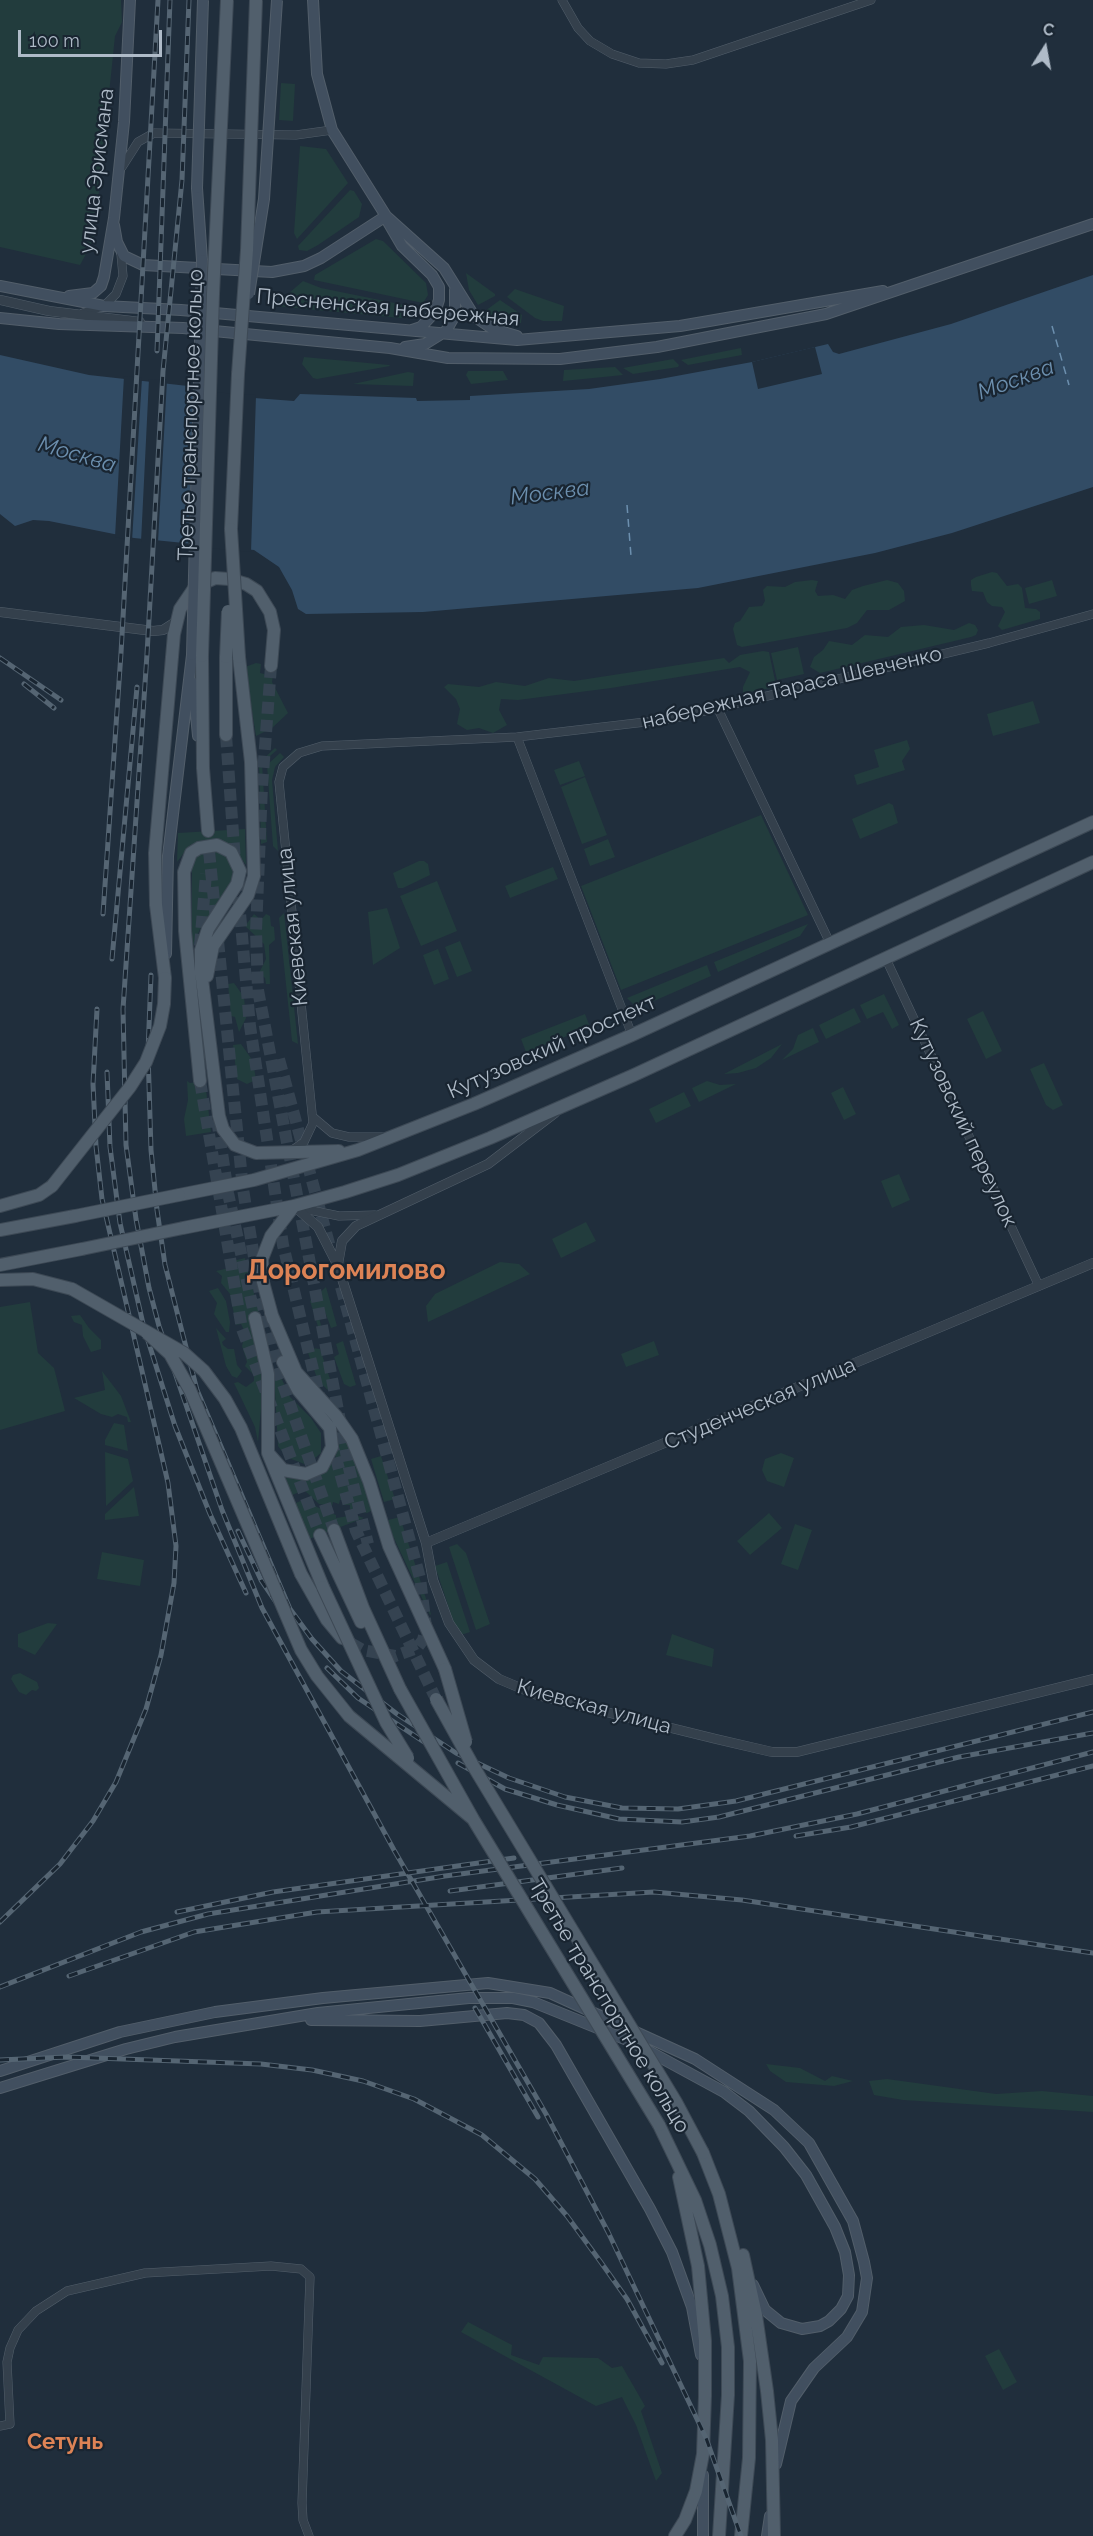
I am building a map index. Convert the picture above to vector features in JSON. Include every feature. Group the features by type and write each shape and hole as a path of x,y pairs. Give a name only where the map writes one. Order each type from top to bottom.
{"main road":[{"name":"улица Эрисмана","path":"44,296 85,295 101,286 114,218 128,73 130,0"},
{"name":"Третье транспортное кольцо","path":"203,0 197,188 202,260 197,656 208,831"},
{"name":"Третье транспортное кольцо","path":"161,882 197,656 227,0"},
{"path":"226,735 232,657 231,529 238,374 247,250 256,0"},
{"path":"238,374 264,199 277,0"},
{"path":"313,0 317,74 332,130 386,216 402,246 432,275 439,287 440,300 431,318 416,330 407,331"},
{"path":"114,218 120,249 132,261 153,267 287,270 321,258 386,216"},
{"path":"386,216 436,259 449,275 467,308 482,322 504,333 545,338"},
{"name":"Пресненская набережная","path":"0,318 59,324 183,328 390,348 475,359 560,359 711,338 826,314 1093,224"},
{"path":"390,348 425,344 442,334 455,315 456,294 449,275"},
{"name":"Пресненская набережная","path":"44,296 104,306 181,310 507,340 680,326 916,285"},
{"path":"0,286 44,296"},
{"path":"0,1206 39,1195 52,1186 130,1087 146,1062 160,1026 165,978 161,882 155,853 177,621 186,598 195,587 203,582 222,579 246,584 257,591 270,612 274,630 272,666"},
{"path":"206,1001 208,968 213,946 248,895 254,876 251,762 232,657"},
{"name":"Кутузовский проспект","path":"0,1230 264,1177 358,1150 632,1035 1093,822"},
{"path":"200,1081 185,931 184,872 191,853 199,848 217,845 231,852 240,871 237,884 203,941 201,971 219,1116 223,1129 235,1145 244,1150 287,1153 358,1150"},
{"path":"0,1265 294,1206 398,1175 566,1106 1093,862"},
{"path":"268,1453 283,1470 306,1474 322,1467 332,1447 330,1428 289,1377 263,1282 262,1259 271,1236 294,1206"},
{"path":"0,1280 33,1279 72,1289 147,1334 184,1353 204,1371 225,1399 241,1428 301,1574 327,1620 342,1638"},
{"path":"271,1313 296,1372 336,1416 352,1439 369,1481 389,1546 445,1669 472,1764"},
{"path":"255,1318 268,1374 268,1453 323,1587 386,1722 400,1748 417,1771"},
{"path":"147,1334 170,1354 190,1390 302,1650 317,1676 349,1716 474,1818"},
{"name":"Третье транспортное кольцо","path":"334,1530 363,1608 400,1689 474,1818 659,2125 695,2200 710,2245 722,2296 728,2347 728,2395 719,2536"},
{"path":"320,1535 346,1594 391,1672"},
{"name":"Третье транспортное кольцо","path":"436,1699 472,1764 676,2102 703,2153 719,2194 738,2268 750,2361 749,2458 741,2536"},
{"path":"0,2071 120,2032 215,2012 323,1998 488,1983 550,1993 694,2058 774,2110 809,2143 853,2221 867,2278 862,2312 847,2337 814,2368 791,2401 783,2426 773,2482"},
{"path":"0,2088 126,2049 275,2020 318,2013 469,1998 513,1998 558,2011 632,2042 694,2074 749,2110 784,2147 806,2175 835,2227 845,2252 849,2275 848,2296 841,2309 820,2326 811,2329 792,2327 765,2310 719,2194"},
{"path":"275,2020 389,2022 489,2013 524,2016 539,2023 550,2034 650,2209 683,2279 699,2338 705,2396"},
{"path":"673,2152 698,2266 705,2341 703,2536"},
{"path":"746,2263 767,2391 774,2536"},
{"path":"675,2536 686,2520 696,2491 703,2454"},
{"path":"767,2536 772,2505"}],"street":[{"path":"562,0 578,28 590,41 612,54 639,63 666,64 693,60 872,0"},
{"path":"117,182 130,150 146,136 154,133 296,135 332,130"},
{"path":"79,314 104,306 116,294 121,284 124,268 120,249"},
{"path":"0,300 29,307 183,328"},
{"path":"0,612 153,631 163,630 177,621"},
{"name":"набережная Тараса Шевченко","path":"307,749 322,746 517,737 671,719 1000,640 1093,614"},
{"path":"718,709 830,943"},
{"path":"517,737 632,1035"},
{"name":"Киевская улица","path":"287,1153 304,1142 310,1133 313,1117 279,782 287,762 307,749"},
{"name":"Кутузовский переулок","path":"886,959 1039,1286"},
{"path":"338,1266 339,1249 347,1234 356,1226 488,1164 566,1106"},
{"path":"313,1117 332,1133 367,1138 391,1137"},
{"path":"294,1206 339,1216 379,1215"},
{"name":"Киевская улица","path":"294,1206 318,1227 338,1266 426,1543 433,1580 453,1632 474,1660 499,1679 537,1695 756,1749 786,1752 810,1750 1093,1679"},
{"name":"Студенческая улица","path":"426,1543 1093,1263"},
{"path":"0,2426 10,2424 7,2362 18,2330 36,2311 67,2291 145,2274 271,2266 301,2269 310,2277 302,2503 303,2520 309,2536"}],"green space":[{"path":"0,0 121,0 122,22 115,36 95,230 92,243 80,265 0,247"},
{"path":"281,83 295,84 293,121 279,120"},
{"path":"300,146 326,149 348,183 297,239 294,233"},
{"path":"350,190 354,191 362,204 359,217 318,245 307,251 299,250 298,246"},
{"path":"376,239 383,241 426,283 428,295 423,303 314,280 315,275"},
{"path":"466,273 495,296 478,305 469,290"},
{"path":"303,281 321,288 414,307 418,312 411,317 401,318 274,306"},
{"path":"515,289 564,306 562,321 543,321 535,318 507,297"},
{"path":"500,300 522,315 521,323 504,323 487,315 485,311"},
{"path":"741,348 742,355 688,365 681,360"},
{"path":"304,357 390,366 317,379 313,378 302,364"},
{"path":"673,359 679,365 678,367 633,374 623,368"},
{"path":"615,367 623,375 563,381 564,370"},
{"path":"468,371 503,371 508,380 471,384 466,375"},
{"path":"408,372 414,373 413,386 353,384"},
{"path":"992,572 997,573 1007,586 1018,584 1022,588 1025,608 1036,609 1040,612 1040,619 1002,630 998,626 1005,612 1002,607 992,606 987,602 983,592 972,591 971,580"},
{"path":"887,580 898,583 904,591 905,601 889,610 867,610 857,623 847,628 742,647 737,645 733,629 735,623 740,621 749,607 762,606 765,601 763,590 767,586 785,587 795,582 818,581 815,591 818,596 833,595 845,599 852,590"},
{"path":"1052,580 1057,596 1029,604 1025,588"},
{"path":"969,623 975,625 978,630 976,635 971,637 820,673 810,667 814,657 829,641 852,645 865,635 888,637 901,627 924,625 954,630"},
{"path":"798,647 804,674 777,680 771,653"},
{"path":"769,652 776,685 771,688 743,693 743,687 750,672 740,667 611,688 518,700 501,699 499,710 507,725 493,733 479,728 467,730 457,724 460,709 456,699 444,687 448,684 479,687 496,682 525,686 549,678 574,681 724,658 729,663 740,655"},
{"path":"256,663 261,664 260,673 273,676 272,682 288,713 272,728 256,736 245,667"},
{"path":"1033,701 1040,723 993,736 987,714"},
{"path":"907,740 910,749 902,761 905,770 857,785 854,775 879,767 874,750"},
{"path":"275,748 277,750 262,763 267,842 261,844 259,763"},
{"path":"280,753 284,757 275,767 272,780 278,851 273,846 267,765"},
{"path":"579,761 585,776 560,785 554,770"},
{"path":"585,777 607,835 582,844 561,787"},
{"path":"889,803 893,805 898,823 860,839 852,819"},
{"path":"761,815 808,915 621,990 581,886"},
{"path":"245,829 246,865 232,845 212,839 190,845 177,862 178,833"},
{"path":"608,839 615,857 590,866 584,849"},
{"path":"211,850 225,854 233,864 232,880 200,929 192,948 192,865 198,854"},
{"path":"419,861 428,864 430,875 403,888 398,888 393,873"},
{"path":"553,867 558,879 510,898 505,886"},
{"path":"437,881 457,931 421,946 400,896"},
{"path":"387,908 400,948 373,965 368,912"},
{"path":"284,913 298,1044 292,1041 279,918"},
{"path":"254,914 261,920 266,914 270,916 271,926 274,927 275,940 269,945 270,984 266,984 265,978 259,973 266,959 264,944 245,926"},
{"path":"808,924 800,936 718,972 714,962"},
{"path":"460,941 472,971 457,977 445,947"},
{"path":"438,949 449,979 434,985 423,955"},
{"path":"707,965 711,976 647,1004 634,1005 627,998"},
{"path":"234,983 244,997 246,1018 239,1032 235,1017 231,1016 228,984"},
{"path":"884,994 899,1025 892,1029 883,1012 867,1019 860,1005"},
{"path":"854,1008 861,1022 826,1039 819,1025"},
{"path":"983,1011 1002,1051 986,1059 967,1019"},
{"path":"585,1014 590,1027 526,1052 521,1039"},
{"path":"813,1028 819,1042 782,1060 793,1049 798,1035"},
{"path":"241,1044 253,1061 256,1080 247,1084 237,1079 233,1045"},
{"path":"782,1044 771,1058 756,1068 724,1074"},
{"path":"1044,1063 1063,1105 1053,1110 1046,1105 1030,1069"},
{"path":"187,1081 190,1083 205,1081 211,1132 186,1136 184,1119 188,1100"},
{"path":"707,1081 720,1085 736,1084 699,1102 692,1088"},
{"path":"843,1087 856,1114 844,1120 831,1093"},
{"path":"684,1092 691,1106 656,1123 649,1109"},
{"path":"899,1174 910,1200 892,1208 881,1181"},
{"path":"586,1222 596,1241 561,1258 552,1239"},
{"path":"245,1258 260,1317 263,1388 258,1442 255,1427 234,1383 238,1382 246,1387 254,1381 254,1375 245,1366 247,1362 242,1346 245,1332 241,1324 236,1325 230,1294 221,1283 222,1276 216,1271 234,1267 233,1261"},
{"path":"500,1262 519,1264 530,1274 428,1322 426,1306 435,1294"},
{"path":"326,1287 337,1326 331,1328 324,1309 317,1311 323,1332 320,1333 310,1301"},
{"path":"218,1288 226,1301 230,1322 229,1332 226,1332 214,1314 217,1303 209,1291"},
{"path":"30,1302 38,1353 54,1368 65,1411 0,1430 0,1307"},
{"path":"80,1315 101,1340 101,1349 91,1352 83,1336 82,1325 74,1322 71,1316"},
{"path":"216,1328 226,1339 222,1342 223,1345 228,1349 234,1349 237,1365 242,1371 237,1378 232,1376 226,1366"},
{"path":"343,1341 356,1385 350,1387 344,1384 334,1357 339,1354 336,1344"},
{"path":"654,1341 659,1355 626,1367 621,1354"},
{"path":"320,1349 333,1388 329,1391 318,1381 307,1350"},
{"path":"102,1371 121,1396 131,1422 128,1422 127,1417 118,1414 112,1417 101,1414 74,1398 105,1390"},
{"path":"279,1373 290,1397 311,1418 321,1433 321,1453 307,1465 286,1457 278,1446 274,1374"},
{"path":"114,1423 124,1425 128,1451 105,1445 105,1440"},
{"path":"345,1439 360,1471 371,1511 367,1513 350,1509 350,1505 344,1505 345,1501 340,1500 339,1504 333,1502 332,1506 319,1504 304,1490 290,1496 284,1477 303,1480 320,1476 335,1459 339,1441"},
{"path":"105,1452 128,1459 133,1481 106,1506"},
{"path":"781,1453 794,1458 784,1487 767,1481 762,1470 765,1459"},
{"path":"381,1456 395,1499 384,1502 371,1459"},
{"path":"134,1487 139,1516 105,1520 105,1514"},
{"path":"306,1499 317,1507 336,1515 336,1518 355,1515 364,1518 309,1539 293,1504"},
{"path":"769,1513 782,1528 750,1555 737,1541"},
{"path":"400,1517 430,1615 392,1534 388,1520"},
{"path":"795,1524 812,1530 798,1570 781,1564"},
{"path":"457,1544 466,1553 490,1624 476,1630 449,1547"},
{"path":"102,1552 144,1560 140,1586 97,1579"},
{"path":"447,1562 470,1632 464,1634 460,1634 453,1620 435,1566"},
{"path":"48,1623 57,1624 35,1655 18,1647 18,1634"},
{"path":"672,1634 714,1649 712,1667 666,1655"},
{"path":"20,1673 37,1682 39,1688 26,1695 19,1692 11,1679 13,1675"},
{"path":"766,2064 800,2068 825,2081 832,2076 853,2081 834,2086 786,2082 770,2071"},
{"path":"887,2079 996,2094 1042,2091 1093,2096 1093,2112 903,2100 874,2095 869,2081"},
{"path":"468,2322 512,2345 511,2355 539,2365 543,2357 598,2358 612,2368 622,2366 645,2406 641,2411 662,2473 656,2481 636,2425 622,2397 596,2406 461,2332"},
{"path":"999,2349 1017,2382 1003,2390 985,2356"}],"water":[{"name":"Москва","path":"1093,275 1093,487 952,533 875,553 698,588 423,612 306,614 298,609 292,590 279,567 254,550 134,538 49,521 33,520 15,526 0,514 0,355 89,375 188,386 188,393 294,401 300,394 416,398 417,401 470,400 470,396 589,389 660,379 752,362 828,344 833,352 839,354 951,324"}],"pier":[{"path":"815,347 822,374 758,389 752,362"},
{"path":"124,376 142,378 132,541 115,537"},
{"path":"149,379 167,380 158,542 141,542"},
{"path":"194,391 256,395 251,552 188,546"}],"ferry route":[{"path":"1052,326 1069,385"},
{"path":"627,505 631,556"}],"tunnel":[{"path":"271,666 262,787 256,931 258,990 349,1468 368,1544"},
{"path":"226,735 235,861"},
{"path":"209,851 243,1189 260,1294 280,1376 334,1530"},
{"path":"200,946 206,874"},
{"path":"237,879 250,1026 283,1245 321,1403"},
{"path":"279,1059 330,1247"},
{"path":"200,1081 242,1329 320,1535"},
{"path":"217,1119 228,1193 255,1318"},
{"path":"341,1287 420,1578 426,1627 423,1640 417,1648 395,1656 363,1650 345,1640"},
{"path":"331,1440 356,1531 436,1699"}],"railway":[{"path":"103,914 121,653 158,0"},
{"path":"157,351 170,0"},
{"path":"189,0 182,180 163,371 123,1009 126,1145 136,1219 149,1288 159,1326 222,1510 262,1608 394,1850 546,2114 608,2232 706,2438 741,2536"},
{"path":"0,658 61,700"},
{"path":"24,684 54,708"},
{"path":"112,959 137,687"},
{"path":"151,975 148,1052 151,1150 157,1210 165,1265 197,1390 290,1609 312,1639 341,1671 397,1714 456,1753 509,1778 565,1797 622,1808 678,1809 736,1801 1093,1712"},
{"path":"0,1922 60,1864 93,1821 116,1782 146,1709 161,1655 174,1583 176,1546 168,1483 102,1199 96,1146 93,1084 97,1009"},
{"path":"107,1072 110,1147 120,1223 144,1328 175,1426 210,1514 246,1593"},
{"path":"238,1531 261,1580 293,1627"},
{"path":"327,1668 358,1698 424,1742"},
{"path":"458,1763 505,1789 557,1805 619,1819 682,1822 719,1817 959,1757 1093,1733"},
{"path":"0,1987 141,1932 208,1914 445,1876 750,1836 857,1814 1093,1752"},
{"path":"796,1836 851,1827 1093,1766"},
{"path":"177,1912 273,1892 514,1858"},
{"path":"450,1891 622,1868"},
{"path":"69,1976 194,1932 317,1912 654,1892 742,1900 1093,1953"},
{"path":"475,2008 538,2117"},
{"path":"0,2060 67,2057 261,2064 312,2070 363,2081 414,2099 482,2135 535,2179 567,2216 627,2299 662,2363"}],"district":[{"name":"Дорогомилово","path":"346,1271"},
{"name":"Сетунь","path":"65,2442"}]}
